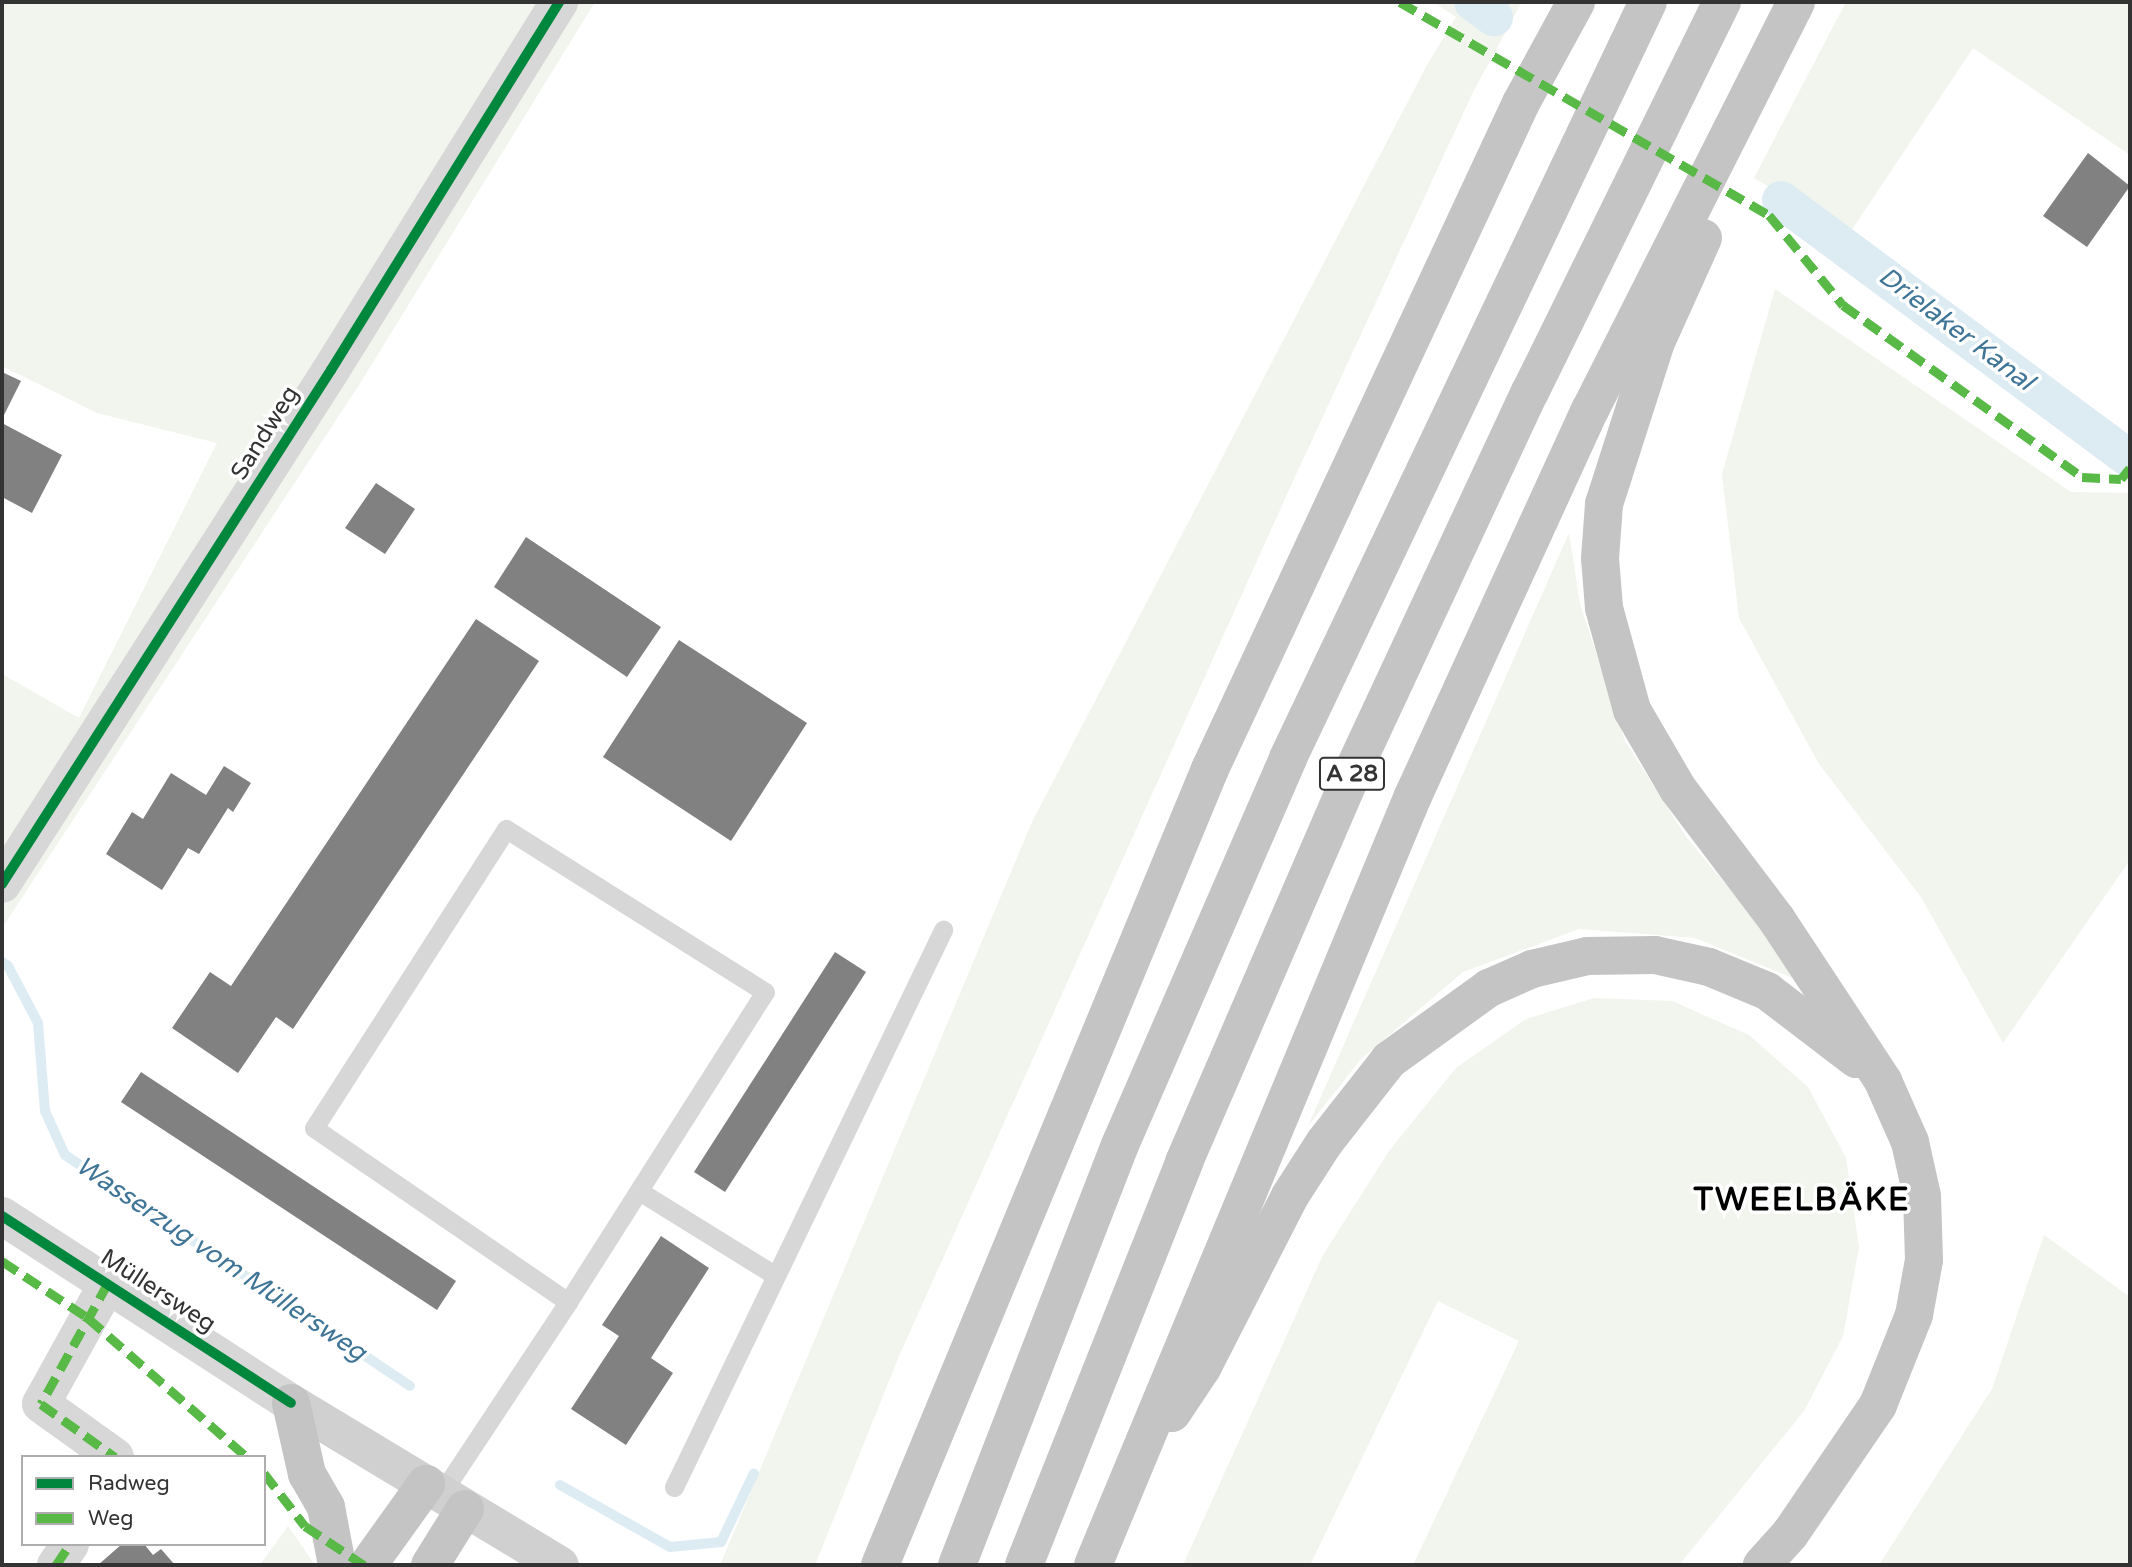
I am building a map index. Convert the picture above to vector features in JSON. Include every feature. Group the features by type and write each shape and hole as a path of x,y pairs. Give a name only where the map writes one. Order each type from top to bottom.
{"highway":[{"path":"885,1550 1210,769 1521,103 1576,2"},
{"name":"A 28","path":"959,1560 1120,1145 1288,758 1648,2"},
{"name":"A 28","path":"1024,1565 1184,1162 1352,773 1530,392 1722,2"},
{"path":"1093,1565 1124,1484 1413,796 1590,410 1796,2"},
{"path":"1762,1565 1790,1534 1878,1405 1914,1315 1924,1260 1922,1196 1910,1142 1883,1081 1777,920 1678,789 1632,710 1604,608 1600,558 1604,504 1628,423 1656,342 1698,251 1774,45"},
{"path":"1124,1484 1202,1368 1290,1196 1325,1143 1389,1060 1489,988 1532,968 1587,956 1655,955 1709,967 1767,991 1883,1081"},
{"path":"291,1403 307,1474 326,1507 337,1565"},
{"path":"368,1565 444,1496"},
{"path":"430,1565 444,1496"}],"main road":[{"name":"Müllersweg","path":"291,1403 560,1565"}],"street":[{"name":"Sandweg","path":"2,884 331,370 559,2"},
{"name":"Müllersweg","path":"2,1216 291,1403"},
{"name":"Müllersweg","path":"108,1283 41,1404 112,1455"},
{"path":"56,1565 69,1546"}],"lane":[{"path":"444,1496 639,1191 765,992 506,830 314,1128 568,1302"},
{"path":"674,1487 943,930"},
{"path":"639,1191 776,1276"}],"shaded area":[{"path":"2,2 595,2 359,385 4,925 2,674 79,718 217,443 97,413 2,366"},
{"path":"1433,2 1522,2 1474,90 1288,492 899,1356 815,1565 720,1565 1032,822 1427,65 1456,17"},
{"path":"1846,2 2130,2 2130,155 1973,48 1849,234 1754,178"},
{"path":"1775,289 2071,492 2130,493 2130,860 2003,1043 1921,897 1819,764 1739,618 1722,474"},
{"path":"1569,533 1580,604 1625,741 1687,838 1810,985 1695,938 1579,929 1463,972 1361,1059 1308,1126"},
{"path":"1594,998 1672,1001 1749,1035 1808,1087 1846,1158 1859,1247 1843,1336 1804,1411 1679,1565 1413,1565 1519,1341 1438,1301 1310,1565 1183,1565 1323,1255 1389,1151 1456,1068 1526,1019"},
{"path":"2044,1235 2130,1297 2130,1565 1879,1565 1992,1389"},
{"path":"288,1526 315,1565 260,1565"}],"building":[{"path":"2088,153 2130,186 2087,247 2043,216"},
{"path":"2,372 21,381 2,419"},
{"path":"2,423 62,455 32,513 2,497"},
{"path":"376,483 415,509 385,554 345,528"},
{"path":"526,537 661,627 627,677 494,587"},
{"path":"476,619 539,661 293,1029 276,1017 238,1073 172,1028 210,972 231,986"},
{"path":"679,640 807,723 731,841 603,757"},
{"path":"224,766 251,783 233,812 228,808 199,854 188,848 162,890 106,854 132,812 143,819 171,773 206,795"},
{"path":"835,952 866,972 725,1192 694,1172"},
{"path":"141,1072 456,1281 437,1310 121,1102"},
{"path":"661,1236 709,1268 651,1358 673,1373 626,1445 571,1409 619,1336 602,1325"},
{"path":"120,1546 146,1546 153,1555 161,1549 175,1565 98,1565"}],"waterway":[{"name":"Drielaker Kanal","path":"1473,2 1494,17"},
{"name":"Drielaker Kanal","path":"1781,200 2130,459"},
{"name":"Wasserzug vom Müllersweg","path":"2,962 8,966 38,1023 45,1111 65,1155 410,1386"},
{"name":"Wasserzug vom Müllersweg","path":"560,1485 670,1547 721,1542 754,1473"}],"marked path":[{"path":"1400,2 1769,215 1843,305 2082,477 2121,479 2130,468"},
{"path":"2,1261 88,1318 245,1455"},
{"path":"108,1283 41,1404 112,1455"},
{"path":"266,1476 305,1526 364,1565"},
{"path":"56,1565 69,1546"}],"cycle path":[{"path":"2,884 331,370 559,2"},
{"path":"2,1216 291,1403"}],"district":[{"name":"TWEELBÄKE","path":"1802,1200"}]}
